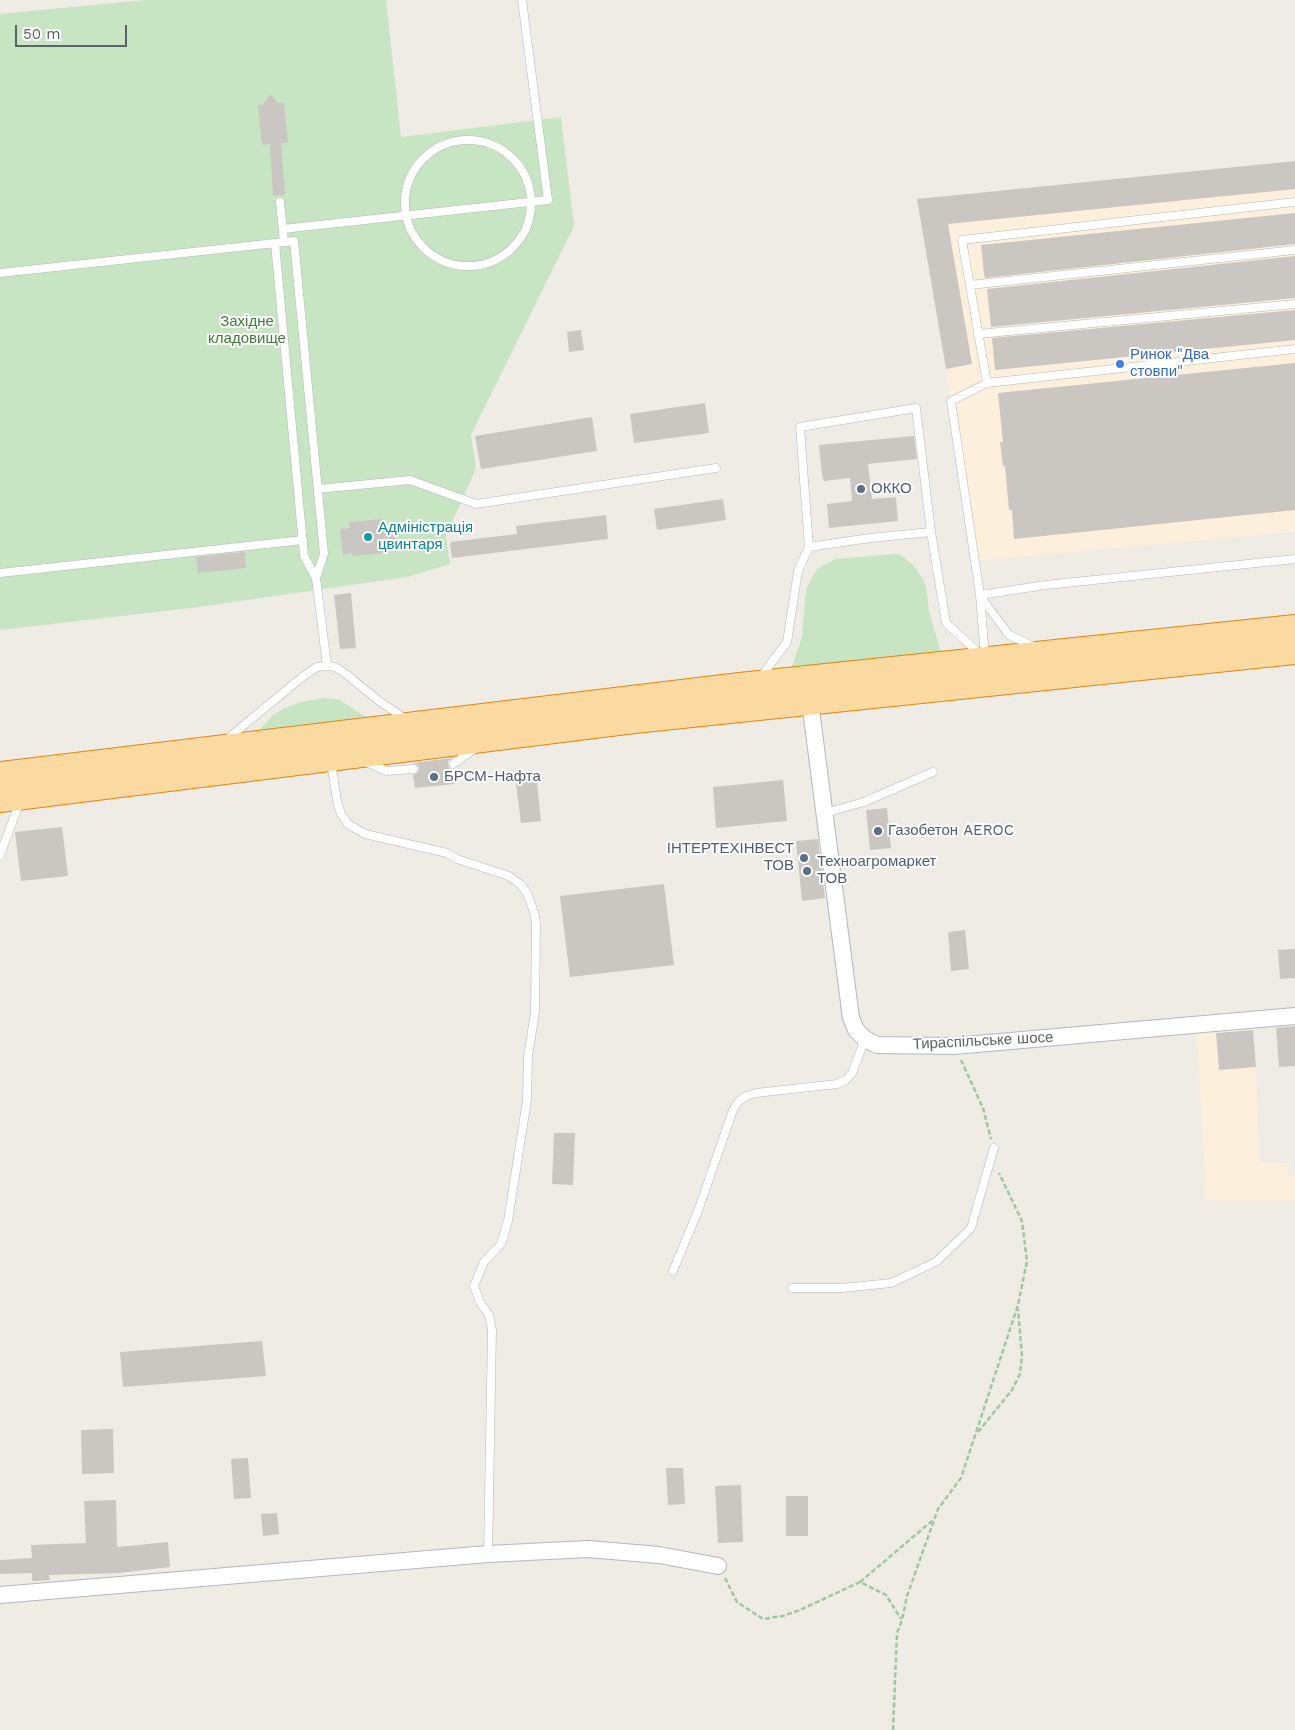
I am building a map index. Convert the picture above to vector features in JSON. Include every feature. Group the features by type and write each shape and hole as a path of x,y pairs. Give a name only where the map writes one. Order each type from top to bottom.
{"highway":[{"path":"0,775 755,685 986,659 1295,628"},
{"path":"11,797 653,718 1295,651"}],"street":[{"path":"810,702 851,1018 856,1030 865,1039"},
{"name":"Тираспільське шосе","path":"865,1039 877,1045 954,1046 1295,1016"},
{"path":"0,1595 488,1554 588,1548 659,1555 718,1566"}],"lane":[{"path":"283,229 548,200 522,0"},
{"path":"461,140 482,142 501,150 517,163 527,182 531,202 528,223 519,241 504,256 485,264 464,267 444,262 426,251 413,235 406,215 405,194 412,174 424,158 441,146 461,140"},
{"path":"280,202 284,242"},
{"path":"987,383 962,240 1295,202"},
{"path":"0,273 294,241 324,554 316,578"},
{"path":"275,243 304,556 316,578 327,666"},
{"path":"970,285 1295,250"},
{"path":"978,334 1295,304"},
{"path":"986,659 980,595 951,401 987,383 1295,349"},
{"path":"755,685 787,642 798,572 809,547 800,428 916,408 931,532 946,623 986,659"},
{"path":"318,489 410,480 476,504 716,468"},
{"path":"809,547 931,532"},
{"path":"0,573 303,540"},
{"path":"980,595 1046,585 1295,559"},
{"path":"980,595 1009,635 1047,653"},
{"path":"215,749 317,667 335,667 415,725"},
{"path":"453,764 488,738"},
{"path":"412,769 387,771 339,756 337,802 341,814 348,824 365,834 447,854 510,876 527,893 535,914 535,1012 528,1057 526,1100 508,1221 501,1244 484,1262 474,1286 480,1302 489,1315 492,1330 488,1554"},
{"path":"825,813 864,802 934,772"},
{"path":"0,855 11,797"},
{"path":"673,1271 698,1211 733,1110 738,1102 746,1096 756,1093 837,1084 846,1080 852,1073 865,1039"},
{"path":"792,1288 842,1288 891,1283 936,1262 971,1228 994,1148"}],"path":[{"path":"893,1730 897,1633 907,1596 938,1509 961,1478 977,1433 1018,1305 1026,1261 1026,1241 1022,1221 998,1172 994,1148 983,1108 954,1046"},
{"path":"977,1433 1012,1390 1020,1374 1022,1356 1018,1305"},
{"path":"718,1566 737,1602 763,1619 783,1616 860,1582 934,1519"},
{"path":"860,1582 886,1595 902,1620"}],"shaded area":[{"name":"Ринок \"Два стовпи\"","path":"1295,161 1295,532 973,561 946,369 917,199"},
{"path":"1252,1024 1256,1067 1259,1162 1289,1163 1288,1175 1295,1175 1295,1201 1206,1201 1197,1030"}],"green space":[{"name":"Західне кладовище","path":"145,0 386,0 401,137 561,117 574,226 471,435 476,468 446,536 450,564 407,577 191,608 0,630 0,14"},
{"path":"896,554 902,556 913,565 923,579 929,611 941,653 790,672 802,637 806,589 817,569 835,559"},
{"path":"325,698 340,700 369,719 259,733 272,716 283,709 301,702"}],"building":[{"path":"270,94 278,103 284,103 288,143 281,143 285,195 273,196 270,144 262,145 258,105 263,105"},
{"path":"1295,161 1295,189 948,224 972,364 946,369 917,199"},
{"path":"1295,213 1295,244 985,278 984,274 981,245"},
{"path":"1295,256 1295,298 991,327 987,289"},
{"path":"1295,310 1295,340 995,370 992,338"},
{"path":"581,330 584,350 569,352 567,332"},
{"path":"1295,363 1295,510 1014,539 1012,510 1009,510 1005,466 1003,466 1000,442 1003,442 998,393"},
{"path":"705,403 709,433 634,443 630,414"},
{"path":"592,417 597,451 481,469 475,436"},
{"name":"ОККО","path":"914,436 917,459 868,464 872,499 896,497 898,521 829,528 827,504 852,501 850,478 824,481 819,445"},
{"path":"723,499 726,520 657,530 654,509"},
{"path":"606,515 608,539 452,558 450,542 517,534 516,526"},
{"name":"Адміністрація цвинтаря","path":"381,519 383,532 394,531 396,549 385,550 385,553 352,556 352,553 343,555 340,529 350,528 349,522"},
{"path":"245,552 246,568 198,573 196,557"},
{"path":"351,593 356,648 340,649 334,595"},
{"name":"БРСМ-Нафта","path":"452,758 448,761 448,765 450,769 454,770 455,784 415,788 413,775 418,772 419,768 416,764 412,763"},
{"path":"536,773 541,821 521,823 515,776"},
{"path":"783,780 787,821 716,828 713,787"},
{"path":"887,808 891,848 870,850 866,810"},
{"path":"62,827 68,876 21,881 15,832"},
{"path":"818,839 825,898 802,901 796,841"},
{"path":"664,884 674,965 570,977 560,896"},
{"path":"965,930 969,969 951,971 948,932"},
{"path":"1295,949 1295,978 1280,979 1278,950"},
{"path":"1295,1026 1295,1066 1279,1067 1276,1028"},
{"path":"1253,1030 1256,1067 1219,1070 1216,1033"},
{"path":"554,1133 575,1133 573,1185 552,1184"},
{"path":"262,1341 266,1376 123,1387 120,1352"},
{"path":"113,1429 114,1473 82,1474 81,1430"},
{"path":"248,1458 251,1498 234,1499 231,1459"},
{"path":"666,1468 683,1468 685,1504 668,1505"},
{"path":"741,1485 743,1542 718,1543 715,1486"},
{"path":"786,1496 808,1496 808,1536 786,1536"},
{"path":"116,1500 117,1547 168,1542 170,1567 118,1573 49,1575 50,1580 32,1581 32,1573 0,1574 0,1560 32,1558 31,1545 86,1543 84,1501"},
{"path":"277,1513 279,1534 263,1536 261,1514"}],"place":[{"name":"Ринок \"Два стовпи\"","path":"1120,364"},
{"name":"ОККО","path":"861,489"},
{"name":"Адміністрація цвинтаря","path":"368,537"},
{"name":"БРСМ-Нафта","path":"434,777"},
{"name":"Газобетон AEROC","path":"878,831"},
{"name":"ІНТЕРТЕХІНВЕСТ ТОВ","path":"804,858"},
{"name":"Техноагромаркет ТОВ","path":"807,871"}]}
